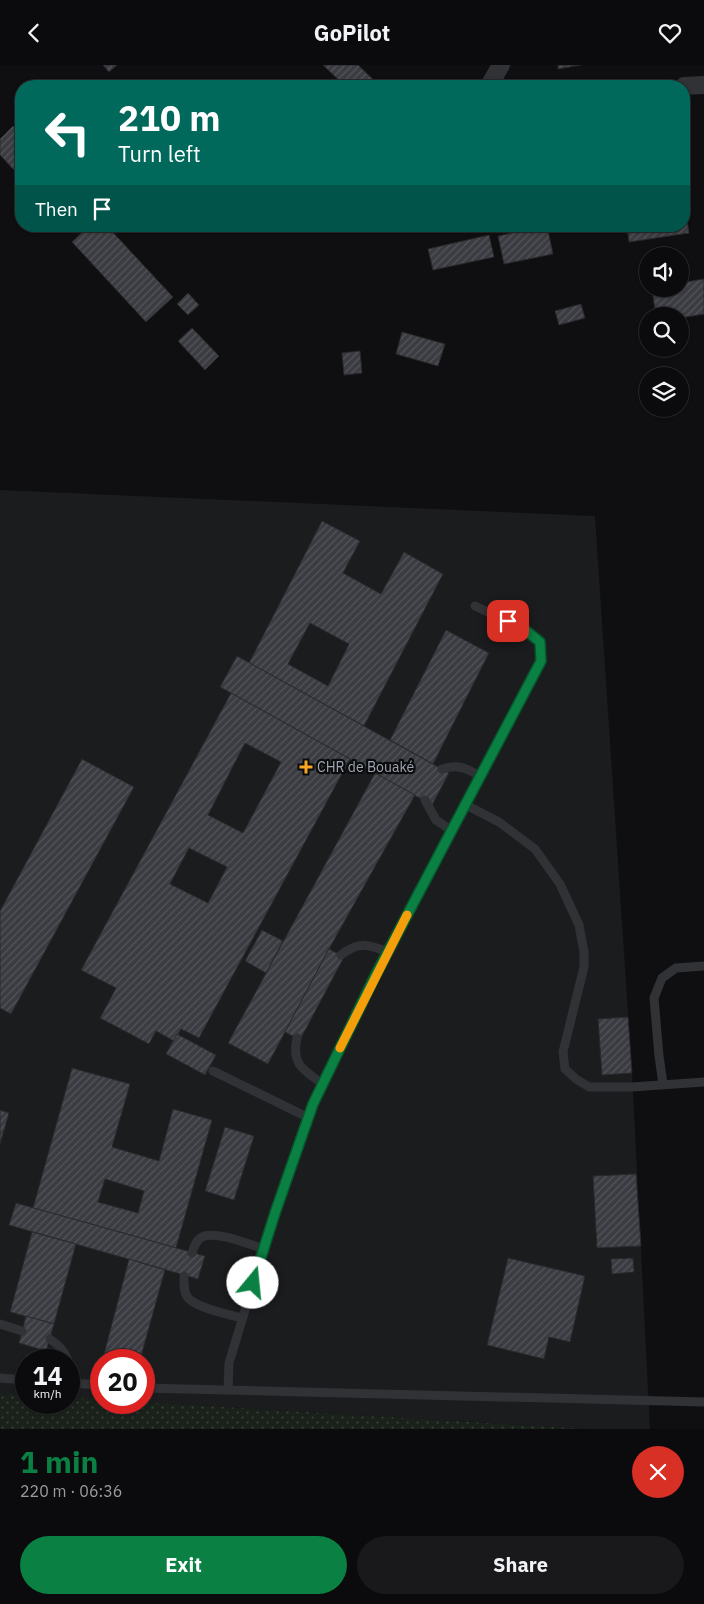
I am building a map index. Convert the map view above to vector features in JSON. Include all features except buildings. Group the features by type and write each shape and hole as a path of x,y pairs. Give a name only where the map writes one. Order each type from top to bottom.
{"street":[{"path":"492,80 501,65"},
{"path":"690,86 704,85"}],"lane":[{"path":"228,1391 229,1363 307,1117 388,952 464,804 541,661 540,642 524,629 475,606"},
{"path":"442,769 454,765 467,769 480,777"},
{"path":"425,801 436,820 451,830"},
{"path":"464,804 499,822 535,849 560,884 579,925 584,952 584,967 562,1052 565,1069 589,1087 632,1087 704,1081"},
{"path":"341,955 353,945 371,946 388,952"},
{"path":"663,1084 654,999 662,978 676,967 704,966"},
{"path":"297,1038 294,1051 298,1061 305,1072 323,1084"},
{"path":"213,1071 307,1117"},
{"path":"192,1253 196,1242 203,1236 213,1234 264,1249"},
{"path":"184,1276 183,1287 187,1298 198,1304 242,1318"},
{"path":"0,1324 22,1331"},
{"path":"50,1339 61,1349"},
{"path":"0,1378 15,1379"},
{"path":"155,1388 704,1402"}],"shaded area":[{"name":"CHR de Bouaké","path":"0,490 595,516 632,1073 650,1429 588,1429 155,1403 155,1349 90,1349 90,1398 80,1398 80,1349 15,1349 15,1394 0,1393"},
{"path":"0,1393 15,1394 15,1414 80,1414 80,1398 90,1398 90,1414 155,1414 155,1403 588,1429 0,1429"}],"slow traffic":[{"path":"340,1048 407,915"}],"place":[{"name":"CHR de Bouaké","path":"306,767"}],"route":[{"path":"253,1283 307,1117 313,1104 375,976 541,661 540,642 524,629 508,621"}]}
